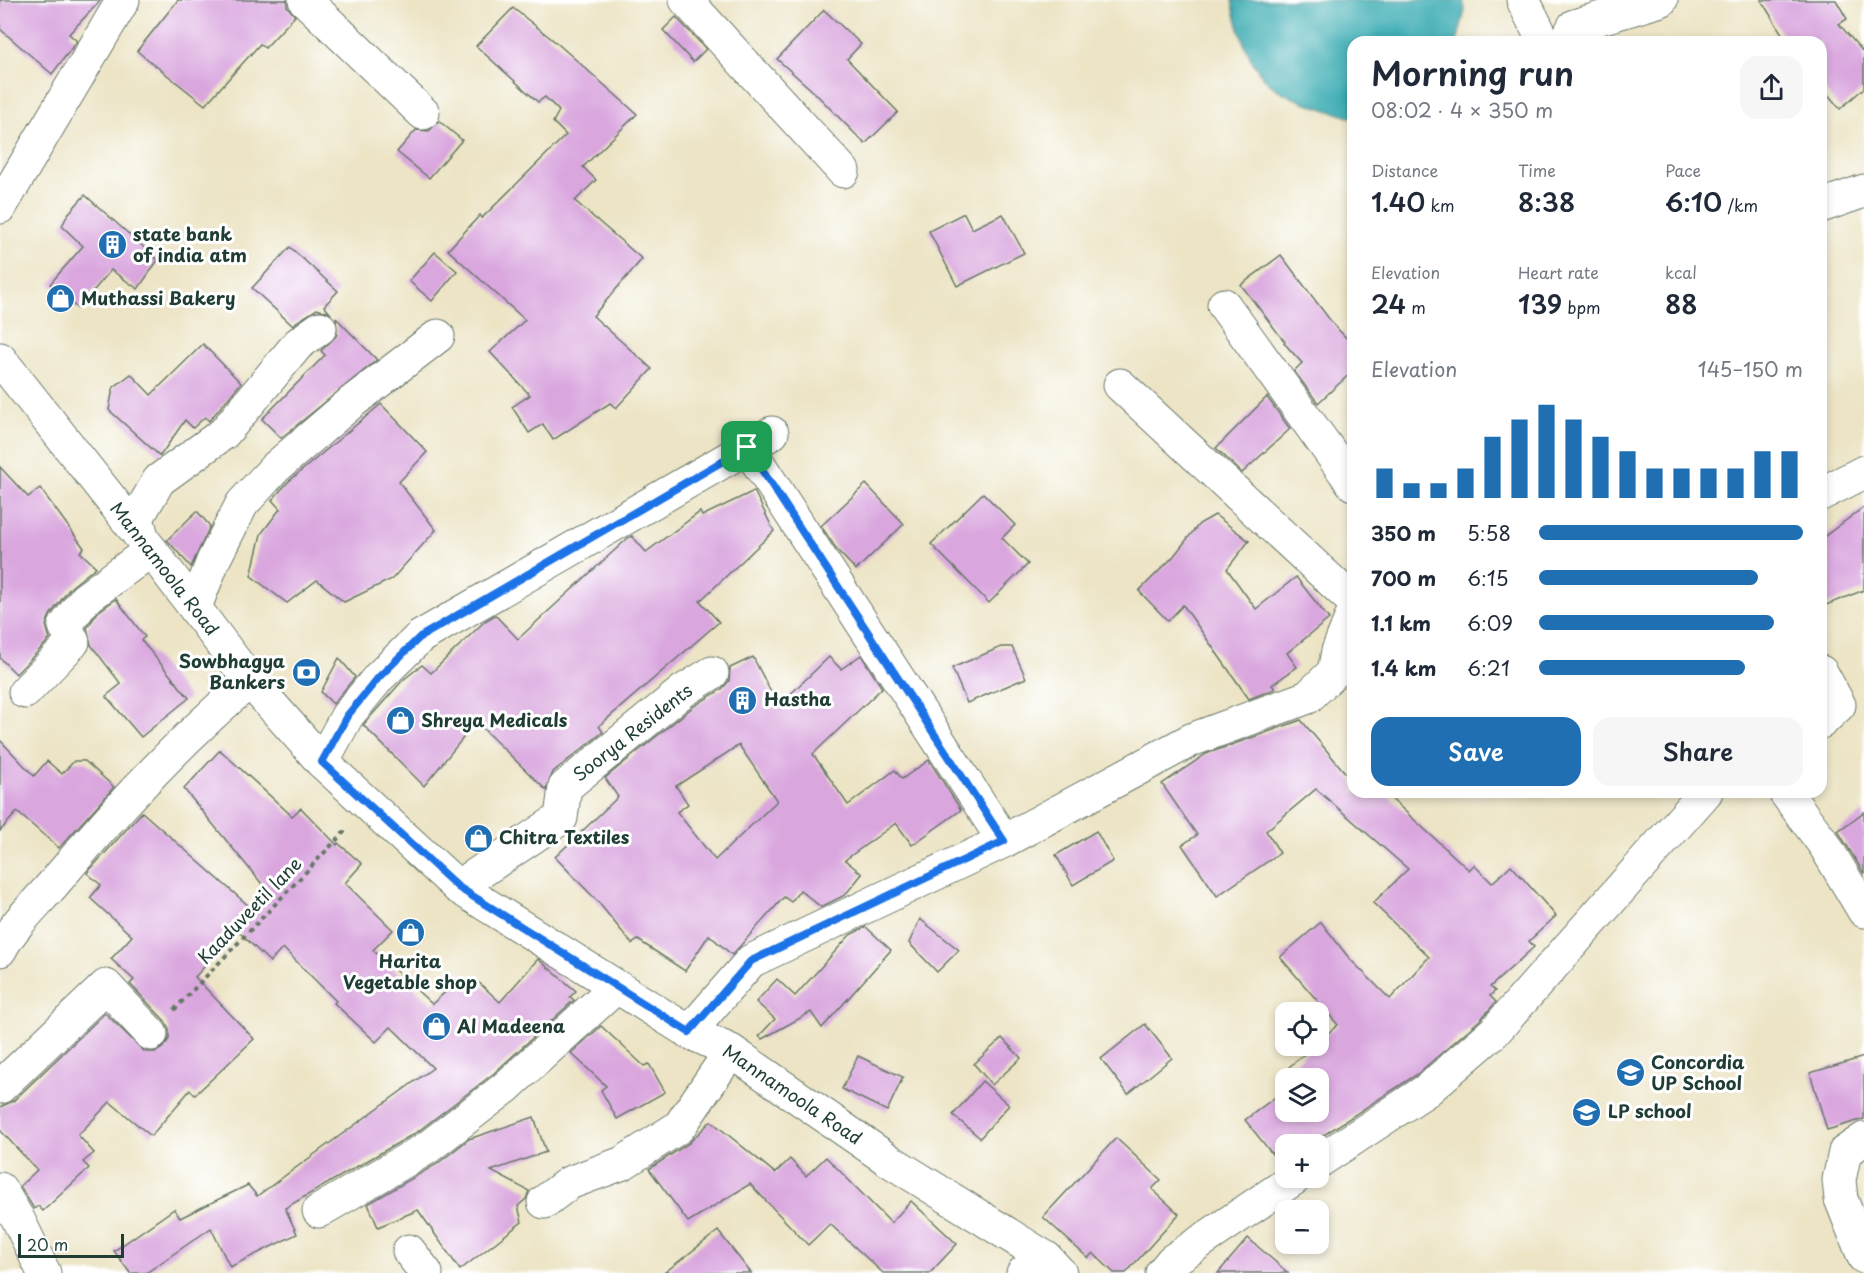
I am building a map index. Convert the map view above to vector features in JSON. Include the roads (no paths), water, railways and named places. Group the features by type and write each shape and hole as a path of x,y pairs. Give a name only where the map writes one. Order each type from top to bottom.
{"street":[{"path":"0,207 123,0"},
{"path":"305,0 423,113"},
{"path":"686,0 843,171"},
{"path":"1524,0 1541,36"},
{"path":"1569,36 1575,26 1661,0"},
{"path":"1827,205 1864,191"},
{"path":"1224,305 1347,476"},
{"path":"25,692 73,642 65,626 85,599 147,545 137,518 159,480 224,433 298,344 320,328"},
{"path":"195,608 213,561 242,504 275,468 352,402 438,336"},
{"name":"Mannamoola Road","path":"0,359 147,545 250,681 322,762 368,807 458,887 689,1032 731,1051 1043,1268"},
{"path":"1120,385 1347,595"},
{"path":"322,762 347,716 379,677 420,637 759,440 1004,841"},
{"path":"1827,491 1864,472"},
{"path":"689,1032 751,961 1004,841 1191,740 1308,697 1334,672 1338,651 1347,628"},
{"name":"Soorya Residents","path":"458,887 561,818 565,787 683,692 712,673"},
{"path":"0,950 68,867 145,781 207,717 250,681"},
{"path":"1827,683 1839,705 1827,716"},
{"path":"1329,1155 1427,1090 1494,1032 1701,798"},
{"path":"1790,798 1824,843 1864,912"},
{"path":"0,1087 106,986 151,1034"},
{"path":"319,1211 427,1148 505,1088 616,987"},
{"path":"544,1202 569,1183 623,1163 679,1127 731,1051"},
{"path":"1863,1249 1841,1199 1839,1180 1845,1152 1864,1139"},
{"path":"1162,1273 1172,1261 1280,1188"},
{"path":"0,1189 18,1219 44,1273"}],"water":[{"path":"1232,0 1463,0 1465,10 1458,36 1347,36 1347,116 1293,97 1271,85 1252,61"}],"place":[{"name":"state bank of india atm","path":"112,245"},
{"name":"Muthassi Bakery","path":"60,299"},
{"name":"Sowbhagya Bankers","path":"306,672"},
{"name":"Hastha","path":"743,700"},
{"name":"Shreya Medicals","path":"400,721"},
{"name":"Chitra Textiles","path":"478,838"},
{"name":"Harita Vegetable shop","path":"410,933"},
{"name":"Al Madeena","path":"436,1027"},
{"name":"Concordia UP School","path":"1630,1073"},
{"name":"LP school","path":"1587,1112"}]}
